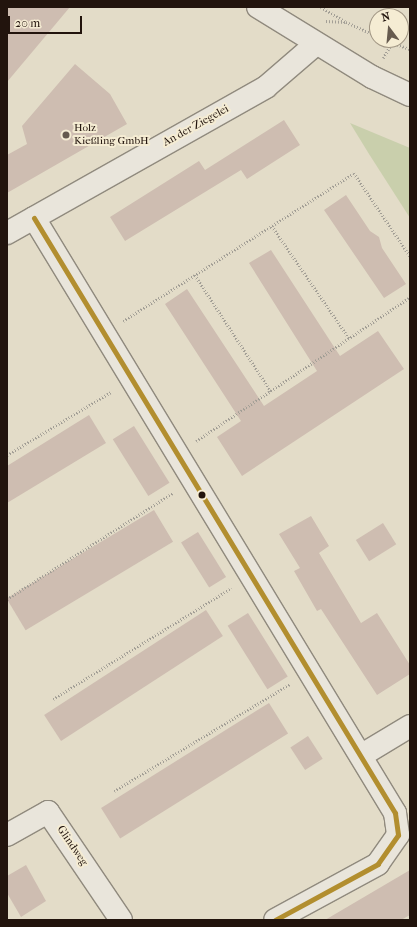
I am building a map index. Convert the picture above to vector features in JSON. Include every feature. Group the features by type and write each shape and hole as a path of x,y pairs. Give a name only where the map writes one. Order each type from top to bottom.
{"street":[{"path":"258,7 372,77 410,95"},
{"name":"An der Ziegelei","path":"7,233 266,87 316,44"},
{"path":"34,218 362,755 395,813 398,835 378,864 275,920"},
{"path":"362,755 410,726"},
{"name":"Glindweg","path":"7,835 48,812 122,920"}],"path":[{"path":"321,7 346,22 369,32"},
{"path":"104,334 354,173 410,256"},
{"path":"272,226 349,338"},
{"path":"195,275 271,391"},
{"path":"178,453 410,297"},
{"path":"7,455 132,380"},
{"path":"7,600 194,479"},
{"path":"53,699 252,575"},
{"path":"114,791 311,672"}],"green space":[{"path":"350,123 410,148 410,218 369,154"}],"building":[{"path":"7,7 70,7 7,82"},
{"name":"Holz Kießling GmbH","path":"75,64 110,94 127,124 7,193 7,155 27,144 22,126"},
{"path":"284,120 300,145 247,179 241,170 125,241 110,217 199,161 205,170"},
{"path":"346,195 370,231 379,237 382,248 406,284 384,298 324,210"},
{"path":"271,250 340,356 378,331 404,369 242,476 217,437 241,421 165,304 187,289 264,406 317,371 249,263"},
{"path":"89,415 106,443 7,503 7,466"},
{"path":"134,426 170,483 148,496 113,439"},
{"path":"154,510 173,542 26,630 7,598"},
{"path":"311,516 329,546 319,553 361,623 377,613 410,665 410,674 377,695 321,609 317,611 294,571 300,568 279,534"},
{"path":"383,523 396,544 369,561 356,540"},
{"path":"198,532 226,577 209,588 181,543"},
{"path":"206,610 223,636 61,741 44,715"},
{"path":"248,613 288,677 267,689 228,626"},
{"path":"269,703 288,734 120,838 101,808"},
{"path":"308,736 323,759 305,770 290,747"},
{"path":"26,865 46,901 21,917 7,893 7,876"},
{"path":"410,870 410,915 401,920 325,920"}],"transit line":[{"path":"34,218 395,813 398,835 378,864 275,920"}],"place":[{"name":"Holz Kießling GmbH","path":"66,135"}]}
